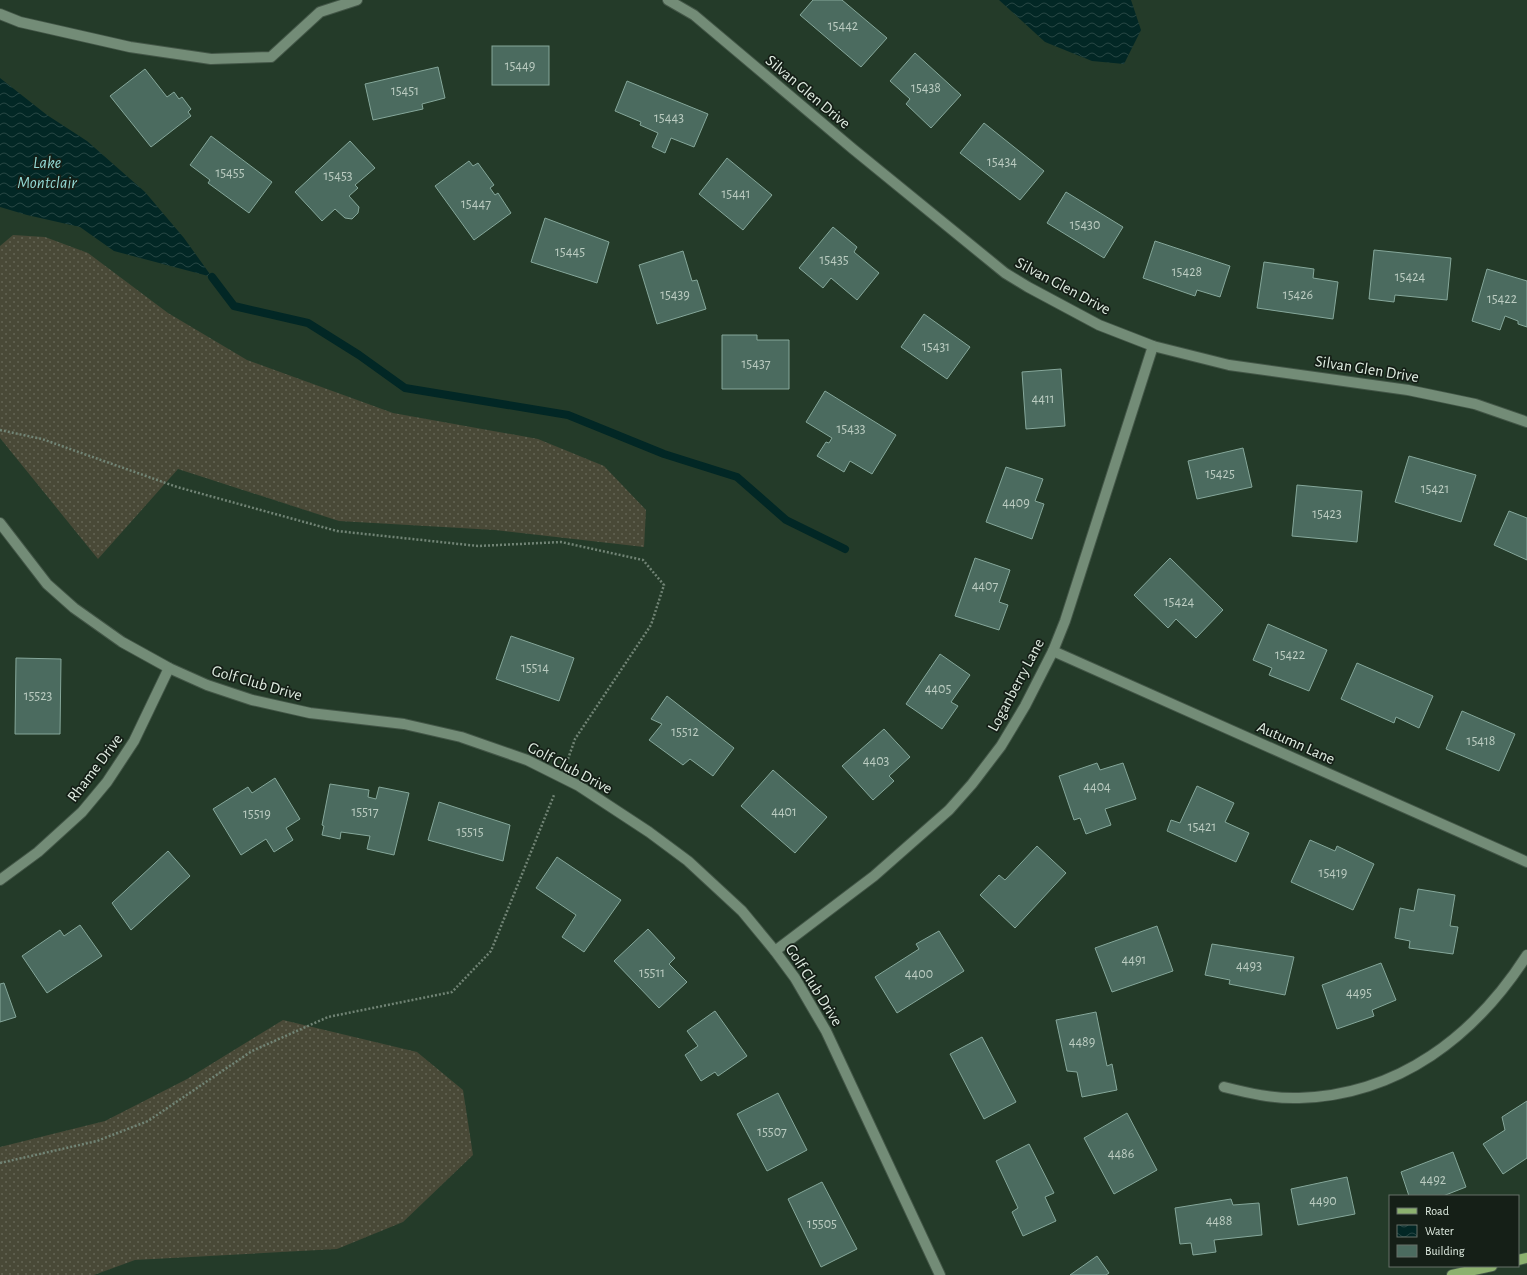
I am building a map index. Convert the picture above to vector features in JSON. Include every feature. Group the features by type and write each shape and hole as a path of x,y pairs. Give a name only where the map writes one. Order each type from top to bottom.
{"main road":[{"path":"1452,1275 1488,1267"}],"street":[{"path":"0,14 20,22 114,43 211,60 271,57 320,12 357,0"},
{"name":"Silvan Glen Drive","path":"668,0 694,15 853,149 1005,273 1028,288 1099,325 1153,346 1230,365 1408,390 1475,404 1527,422"},
{"name":"Loganberry Lane","path":"775,951 874,876 948,810 972,784 1001,746 1025,706 1053,651 1153,346"},
{"name":"Golf Club Drive","path":"0,523 47,584 69,603 122,642 169,668 207,685 252,700 310,713 404,724 461,737 527,760 580,786 649,832 688,861 742,911 795,978 826,1031 940,1275"},
{"name":"Autumn Lane","path":"1053,651 1527,862"},
{"name":"Rhame Drive","path":"0,880 38,852 82,812 107,782 134,741 169,668"},
{"path":"1224,1087 1257,1095 1298,1098 1335,1095 1374,1085 1411,1069 1457,1037 1490,1005 1513,976 1527,955"}],"path":[{"path":"0,430 42,439 177,487 337,531 478,546 560,542 643,560 664,585 651,625 576,739 491,951 452,992 328,1017 252,1051 148,1121 97,1141 0,1163"}],"green space":[{"path":"13,235 45,237 88,253 168,313 247,360 393,413 538,439 604,466 646,510 644,547 495,530 339,521 178,469 98,559 0,438 0,246"},
{"path":"283,1020 417,1052 463,1090 473,1155 403,1222 337,1249 135,1260 94,1275 0,1275 0,1147 105,1121 187,1079"}],"water":[{"path":"999,0 1131,0 1141,30 1124,64 1092,61 1045,42"},
{"name":"Lake Montclair","path":"0,78 47,115 87,141 145,192 184,238 212,277 114,251 80,227 27,215 0,207"}],"building":[{"path":"813,0 842,0 887,38 861,67 800,15"},
{"path":"492,46 549,46 549,85 492,85"},
{"path":"915,53 961,95 931,128 906,104 910,99 890,81"},
{"path":"438,67 445,98 422,104 423,109 373,120 365,84"},
{"path":"145,69 167,97 174,92 179,99 182,97 191,109 188,112 191,116 151,147 110,96"},
{"path":"627,81 708,114 694,147 671,138 665,153 652,147 658,133 640,125 641,122 615,111"},
{"path":"984,123 1044,171 1020,200 960,153"},
{"path":"211,136 272,182 249,213 208,183 210,180 190,165"},
{"path":"350,141 375,168 355,185 358,188 349,196 359,207 358,213 352,219 345,218 335,209 322,221 295,192"},
{"path":"727,158 772,195 743,230 699,194"},
{"path":"469,161 473,166 478,163 494,185 490,188 495,195 498,193 511,213 474,240 435,186"},
{"path":"1066,192 1123,227 1104,258 1047,223"},
{"path":"545,218 609,242 597,283 531,262"},
{"path":"833,227 857,247 854,252 879,273 857,300 831,278 823,288 799,268"},
{"path":"1155,241 1230,266 1220,297 1197,290 1195,296 1143,278"},
{"path":"1374,250 1451,258 1447,300 1395,295 1394,302 1369,299"},
{"path":"683,251 692,281 697,280 706,309 657,324 639,265"},
{"path":"1264,262 1314,269 1313,278 1338,282 1333,319 1257,308"},
{"path":"1487,269 1527,281 1527,327 1518,324 1518,321 1505,316 1500,330 1472,321"},
{"path":"924,314 970,347 947,379 901,347"},
{"path":"722,335 757,335 757,340 789,340 789,389 722,389"},
{"path":"1061,369 1065,426 1026,429 1022,372"},
{"path":"825,391 896,435 872,474 850,461 844,472 817,456 826,442 829,443 832,438 806,422"},
{"path":"1243,448 1252,487 1197,499 1188,461"},
{"path":"1409,456 1476,475 1461,522 1395,502"},
{"path":"1006,467 1043,479 1035,501 1044,504 1032,539 986,522"},
{"path":"1297,485 1362,491 1357,542 1292,536"},
{"path":"1509,511 1527,518 1527,560 1494,545"},
{"path":"975,558 1010,570 999,602 1008,605 999,630 955,616"},
{"path":"1170,558 1223,610 1196,638 1176,619 1168,628 1134,595"},
{"path":"1268,624 1327,650 1309,691 1269,675 1272,668 1253,660"},
{"path":"511,636 574,658 559,701 496,679"},
{"path":"940,654 970,675 951,702 958,706 942,729 906,704"},
{"path":"16,658 61,659 60,734 15,734"},
{"path":"1357,663 1433,696 1419,728 1396,717 1394,723 1341,699"},
{"path":"667,696 734,748 713,776 690,759 683,765 649,740 662,724 651,719"},
{"path":"1462,711 1515,734 1499,771 1446,749"},
{"path":"884,729 910,757 889,776 894,781 873,800 842,766"},
{"path":"1097,763 1100,770 1123,763 1136,799 1105,809 1111,825 1086,834 1080,818 1074,820 1059,776"},
{"path":"773,770 827,817 795,853 741,806"},
{"path":"275,778 300,819 286,828 293,840 274,852 266,839 241,855 213,809 248,787 252,793"},
{"path":"330,784 369,790 368,797 376,799 379,787 409,793 394,855 367,849 370,836 341,832 340,839 322,835 324,826 322,825"},
{"path":"1197,786 1234,803 1225,822 1249,833 1236,862 1167,831 1171,820 1180,823"},
{"path":"439,802 510,825 503,861 428,840"},
{"path":"1310,840 1335,851 1337,846 1374,864 1353,910 1291,882"},
{"path":"1037,846 1066,873 1015,928 980,895 999,875 1005,880"},
{"path":"168,851 190,876 131,930 112,903"},
{"path":"557,857 621,900 584,952 562,937 576,915 536,888"},
{"path":"1418,889 1455,895 1450,926 1458,927 1453,954 1409,948 1410,941 1395,938 1400,908 1414,911"},
{"path":"80,925 102,956 47,993 22,956 60,930 64,936"},
{"path":"1157,926 1173,971 1112,992 1095,948"},
{"path":"648,929 675,958 669,964 687,982 659,1008 614,961"},
{"path":"939,931 964,971 897,1013 875,977 919,949 916,944"},
{"path":"1212,944 1294,957 1285,995 1229,984 1230,980 1205,975"},
{"path":"1381,963 1396,1000 1372,1010 1374,1016 1337,1029 1322,985"},
{"path":"4,983 16,1017 0,1022 0,984"},
{"path":"715,1011 747,1056 718,1076 715,1072 701,1081 685,1055 698,1046 687,1031"},
{"path":"1096,1012 1107,1066 1112,1064 1117,1090 1082,1097 1077,1072 1067,1071 1056,1020"},
{"path":"982,1037 1016,1102 984,1119 950,1054"},
{"path":"778,1093 807,1150 767,1171 737,1114"},
{"path":"1527,1101 1527,1158 1503,1174 1483,1144 1505,1130 1502,1117"},
{"path":"1127,1113 1157,1170 1114,1194 1084,1138"},
{"path":"1029,1144 1054,1193 1045,1197 1056,1221 1023,1236 1012,1212 1018,1208 996,1161"},
{"path":"1453,1152 1466,1187 1446,1195 1409,1195 1401,1172"},
{"path":"1347,1177 1355,1214 1298,1225 1291,1189"},
{"path":"822,1182 857,1249 821,1267 788,1199"},
{"path":"1231,1199 1233,1205 1259,1203 1262,1235 1214,1240 1216,1252 1193,1255 1191,1243 1180,1244 1175,1208"},
{"path":"1097,1256 1109,1273 1106,1275 1070,1275"}],"waterway":[{"path":"212,277 234,306 308,323 359,355 405,388 568,415 664,454 737,477 786,520 845,549"}]}
